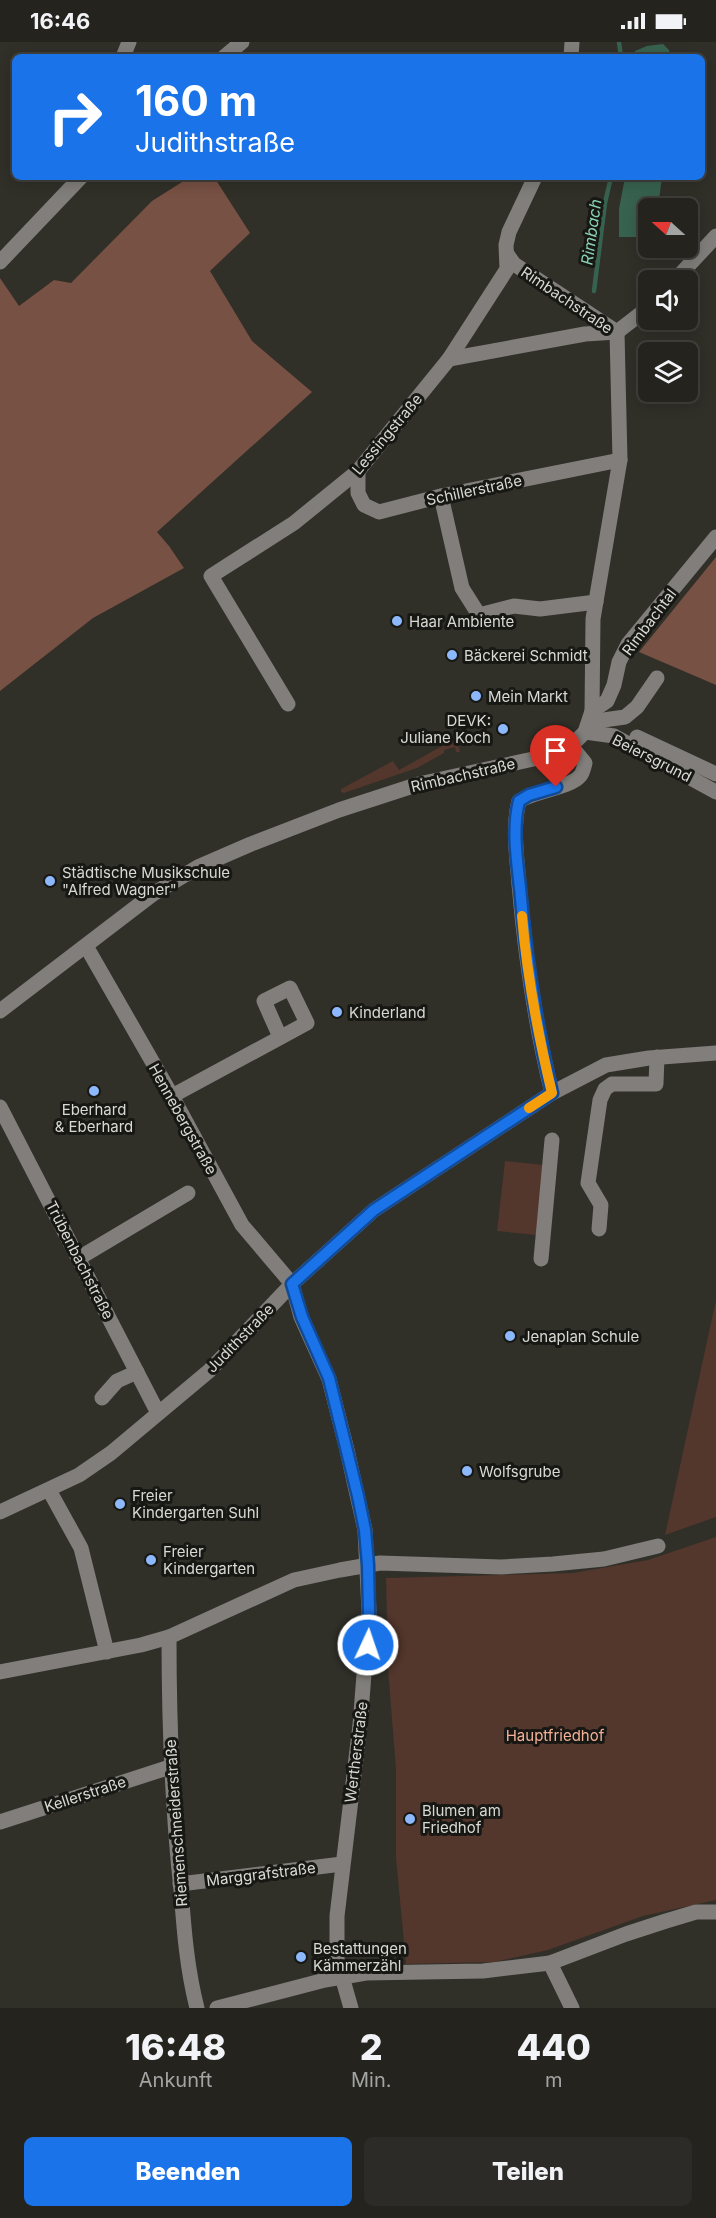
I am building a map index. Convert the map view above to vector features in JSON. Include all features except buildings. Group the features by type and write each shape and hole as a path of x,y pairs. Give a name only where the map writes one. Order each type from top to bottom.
{"street":[{"path":"228,54 242,42"},
{"path":"0,262 78,180"},
{"name":"Lessingstraße","path":"288,704 211,576 294,523 358,471 449,359 507,268 506,245 509,232 534,180"},
{"path":"684,270 716,236"},
{"name":"Rimbachstraße","path":"0,1011 167,884 207,863 250,843 339,810 419,784 547,756 571,746 588,723 593,619 620,460 617,332 514,264 507,254"},
{"path":"449,359 585,334 617,332 638,316"},
{"name":"Schillerstraße","path":"358,471 358,493 364,505 379,512 441,496 620,460"},
{"path":"441,496 462,588 479,615 514,606 540,609 596,602"},
{"name":"Rimbachtal","path":"588,723 607,701 614,685 619,662 628,644 716,537"},
{"path":"588,723 625,717 637,707 657,678"},
{"path":"588,723 639,738 716,774"},
{"name":"Beiersgrund","path":"588,723 716,792"},
{"path":"552,1093 540,1046 524,946 516,850 516,813 519,801 529,795 574,781 581,775 585,763 571,746"},
{"name":"Hennebergstraße","path":"86,946 243,1226 292,1284"},
{"path":"172,1096 280,1037"},
{"name":"Judithstraße","path":"0,1512 79,1475 102,1460 209,1371 292,1284 374,1210 552,1093 606,1065 657,1057 716,1053"},
{"path":"599,1229 601,1205 588,1183 600,1100 605,1089 612,1084 656,1084 657,1057"},
{"name":"Trübenbachstraße","path":"3,1113 158,1413"},
{"path":"541,1259 552,1140"},
{"path":"79,1258 188,1193"},
{"name":"Wertherstraße","path":"292,1284 302,1317 329,1378 358,1496 365,1530 368,1565 369,1611 366,1669 342,1864 336,1939 341,1978 351,2008"},
{"path":"102,1398 117,1381 137,1372"},
{"path":"49,1490 81,1548 107,1652"},
{"path":"0,1672 169,1638 294,1580 368,1565 380,1563 501,1567 553,1564 604,1559 658,1546"},
{"name":"Riemenschneiderstraße","path":"169,1638 170,1767 188,1971 197,2008"},
{"name":"Kellerstraße","path":"0,1822 170,1767"},
{"name":"Marggrafstraße","path":"180,1884 342,1864"},
{"path":"217,2008 281,1990 366,1973 483,1971 550,1963 656,1924 696,1912 716,1912"},
{"path":"550,1963 572,2008"}],"green space":[{"path":"453,740 458,744 460,752 456,752 455,747 444,750 444,753 417,768 344,793 341,792 341,789 393,761 399,770"},
{"path":"505,1161 544,1165 536,1235 497,1231"},
{"path":"716,1300 716,1517 665,1535"},
{"name":"Hauptfriedhof","path":"716,1537 716,1900 643,1916 548,1950 494,1962 406,1964 396,1858 396,1770 388,1668 386,1578 573,1573 648,1560"}],"shaded area":[{"path":"663,44 670,54 634,54 635,51 647,46"},
{"path":"185,180 216,180 250,233 210,271 252,341 312,392 157,532 184,568 93,618 0,691 0,278 19,306 54,280 71,283 152,201"},
{"path":"624,180 662,180 659,198 638,198 638,237 619,237 619,209"},
{"path":"716,557 716,685 639,652"}],"waterway":[{"name":"Rimbach","path":"619,42 621,54"},
{"name":"Rimbach","path":"594,291 605,203 610,180"}],"slow traffic":[{"path":"522,916 524,946 540,1046 552,1093 529,1108"}],"place":[{"name":"Haar Ambiente","path":"397,621"},
{"name":"Bäckerei Schmidt","path":"452,655"},
{"name":"Mein Markt","path":"476,696"},
{"name":"DEVK: Juliane Koch","path":"503,729"},
{"name":"Städtische Musikschule \"Alfred Wagner\"","path":"50,881"},
{"name":"Kinderland","path":"337,1012"},
{"name":"Eberhard & Eberhard","path":"94,1091"},
{"name":"Jenaplan Schule","path":"510,1336"},
{"name":"Wolfsgrube","path":"467,1471"},
{"name":"Freier Kindergarten Suhl","path":"120,1504"},
{"name":"Freier Kindergarten","path":"151,1560"},
{"name":"Blumen am Friedhof","path":"410,1819"},
{"name":"Bestattungen Kämmerzähl","path":"301,1957"}],"route":[{"path":"368,1645 368,1565 365,1530 358,1496 329,1378 302,1317 292,1284 374,1210 552,1093 540,1046 524,946 516,850 516,813 519,801 529,795 556,787"}]}
